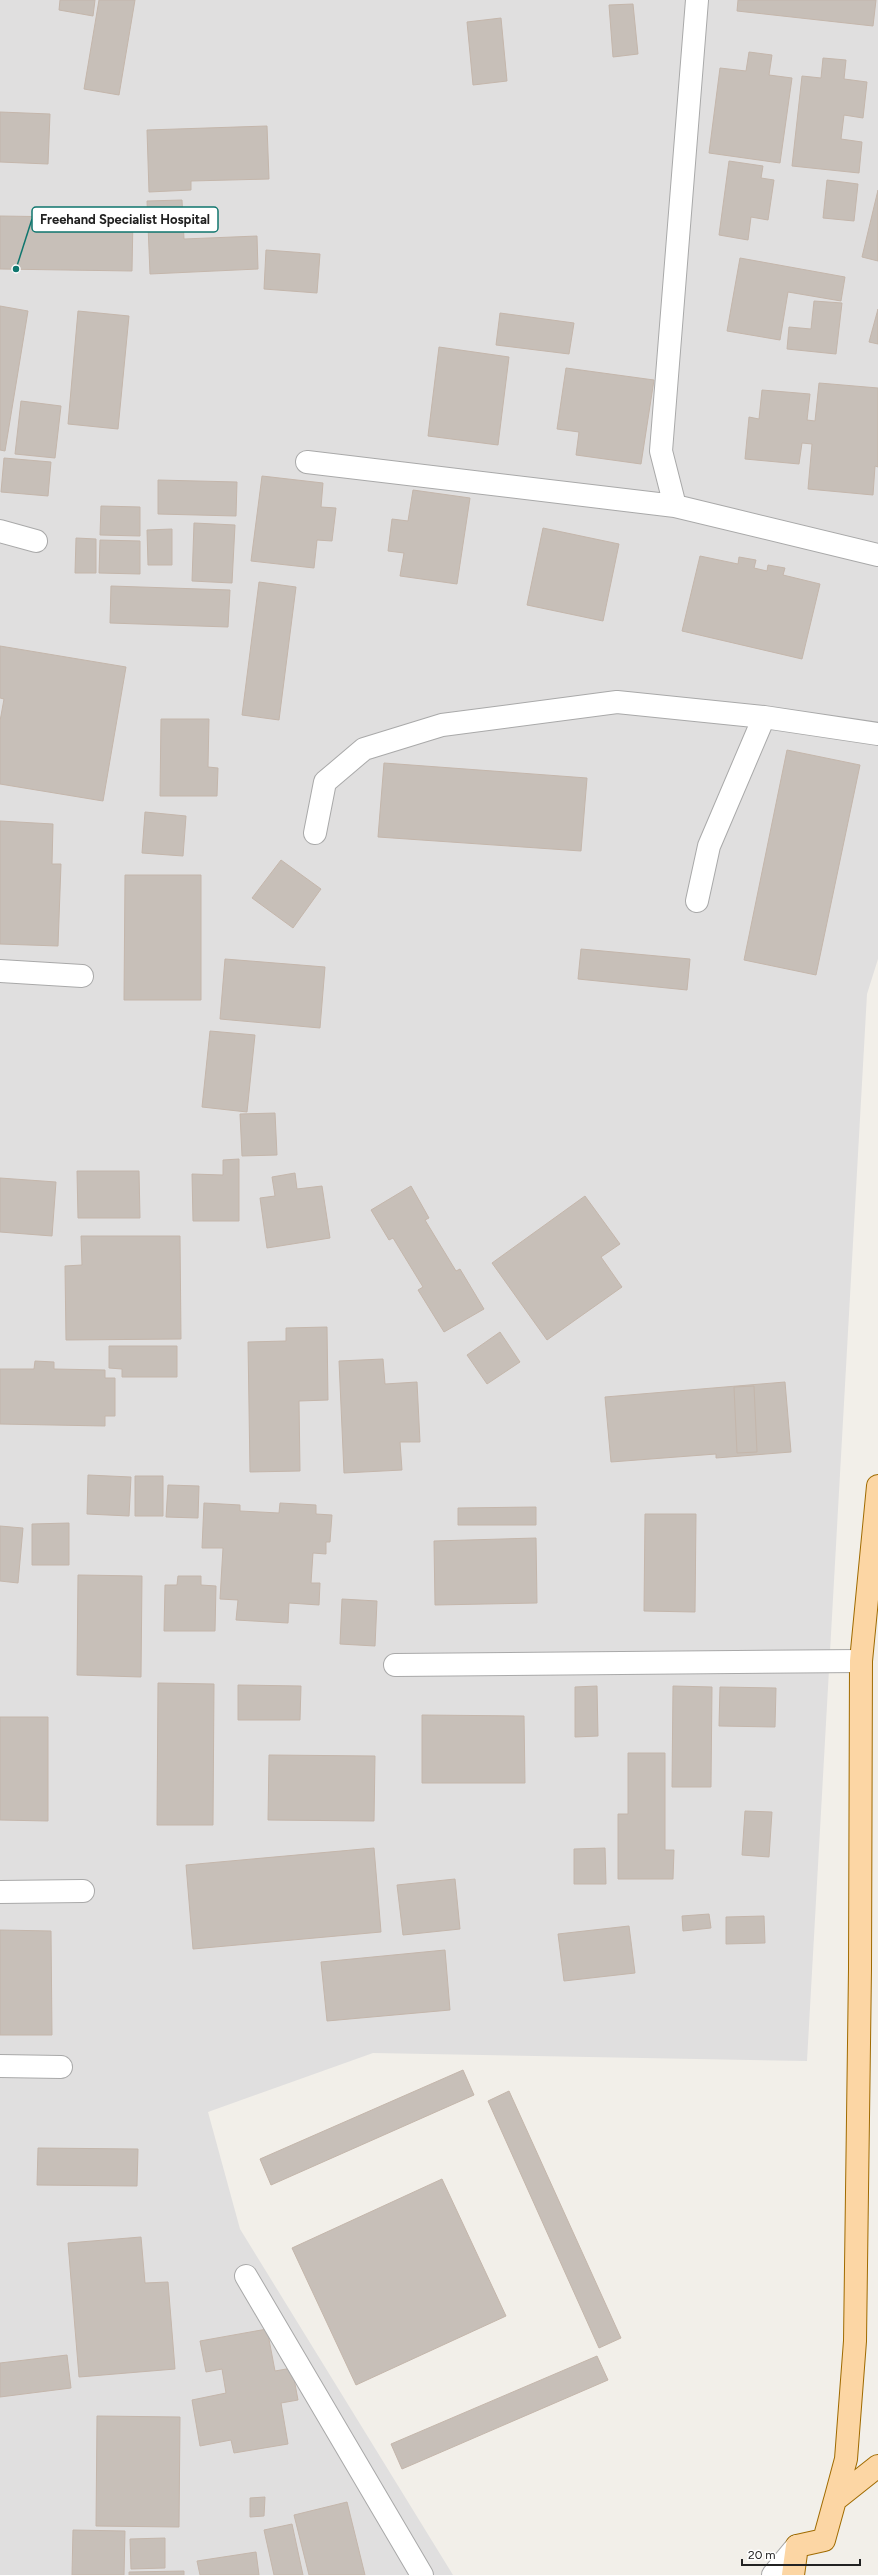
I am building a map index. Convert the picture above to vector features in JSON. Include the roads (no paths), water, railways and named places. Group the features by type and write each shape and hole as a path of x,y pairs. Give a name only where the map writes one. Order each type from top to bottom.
{"main road":[{"path":"793,2575 798,2546 824,2540 846,2459 855,2341 860,1969 861,1660 878,1486"},
{"path":"835,2500 878,2466"}],"street":[{"path":"675,506 661,452 697,0"},
{"path":"307,462 675,506 878,555"},
{"path":"0,532 36,541"},
{"path":"315,833 325,782 364,749 442,725 617,702 764,717 878,734"},
{"path":"697,901 709,846 764,717"},
{"path":"0,971 82,976"},
{"path":"395,1665 861,1660"},
{"path":"0,1892 83,1892"},
{"path":"0,2066 61,2067"},
{"path":"246,2276 422,2575"},
{"path":"772,2575 798,2546"}],"place":[{"name":"Freehand Specialist Hospital","path":"16,269"}]}
